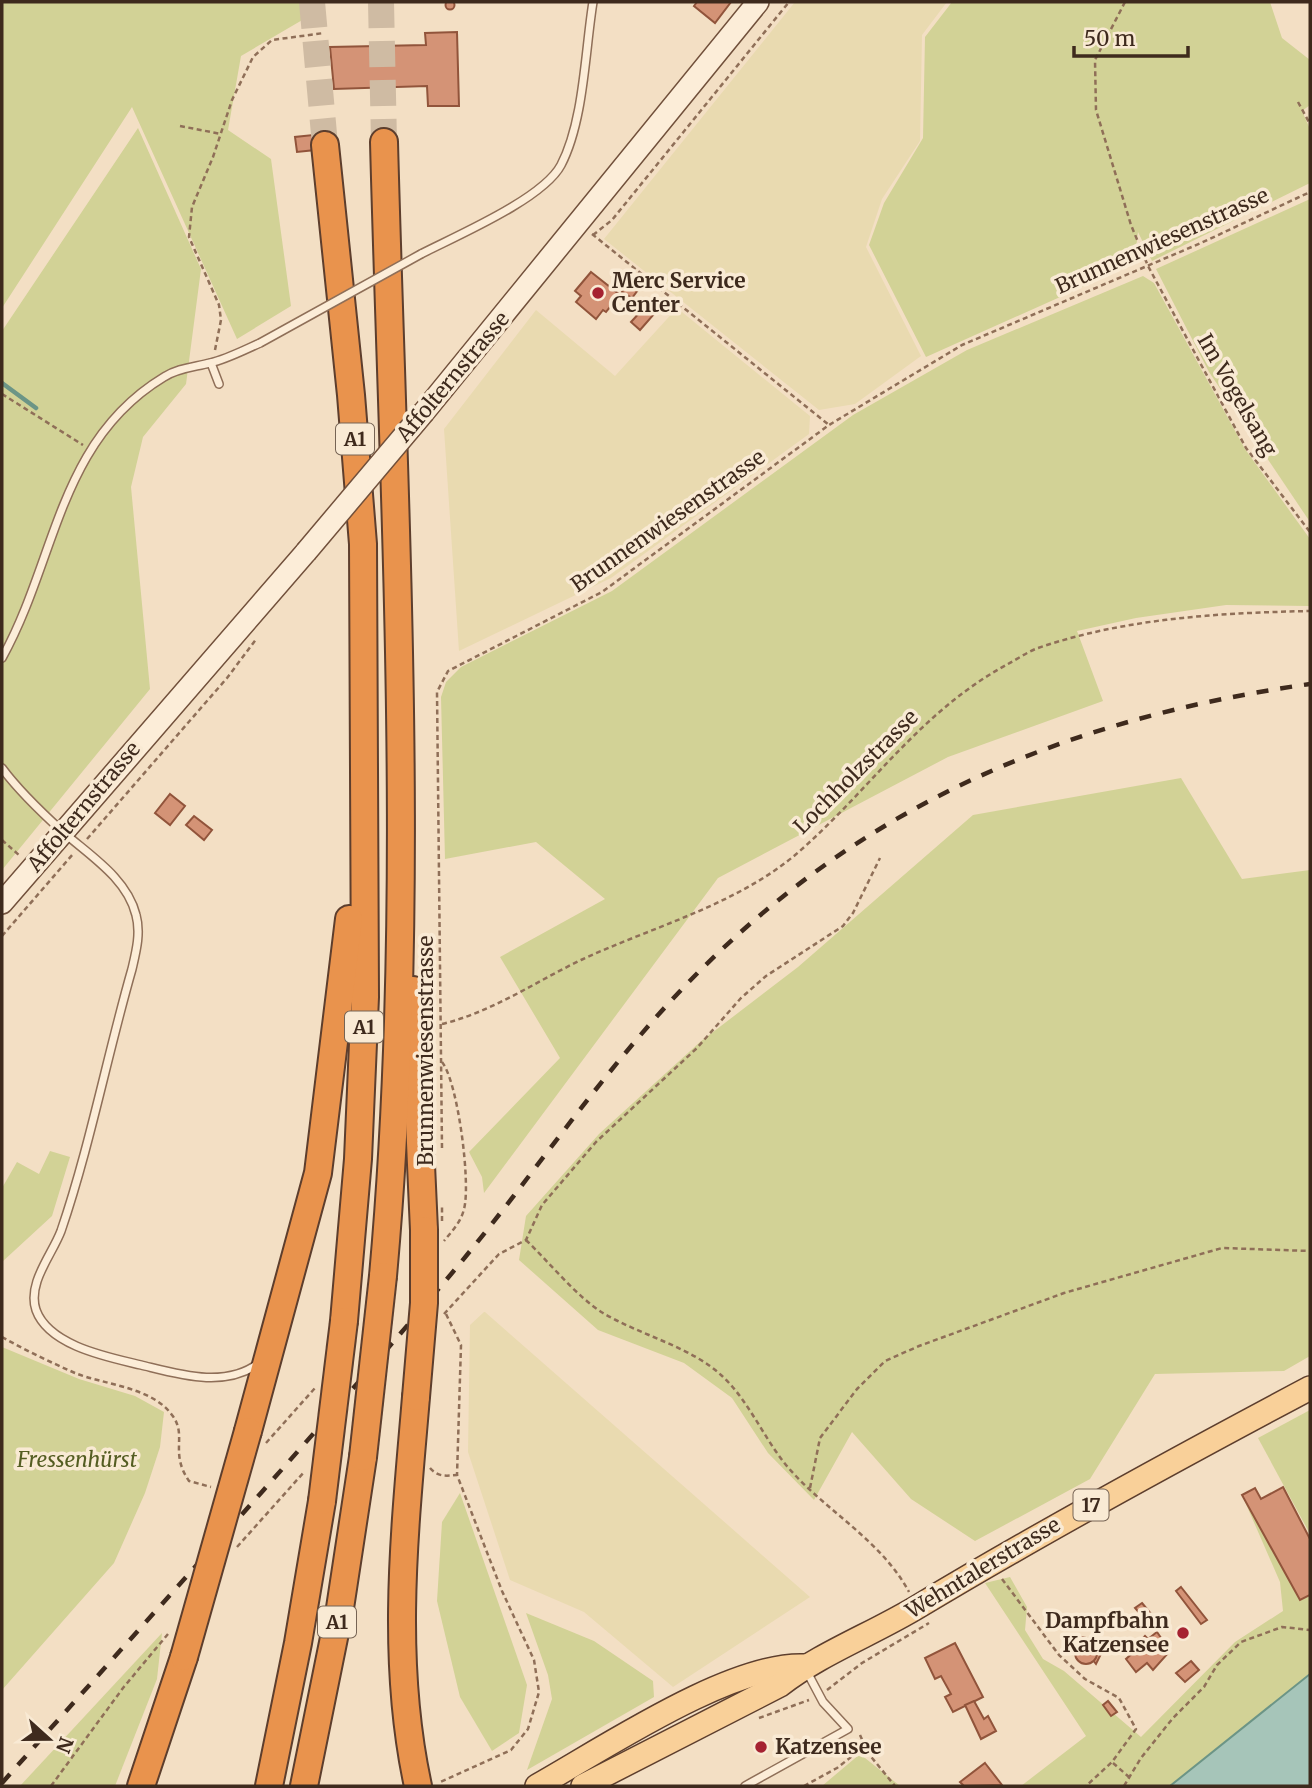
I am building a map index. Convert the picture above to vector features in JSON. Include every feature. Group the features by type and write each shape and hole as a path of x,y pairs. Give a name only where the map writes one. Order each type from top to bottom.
{"highway":[{"name":"A1","path":"304,1786 342,1595 363,1457 383,1276 396,1080 400,912 384,142"},
{"name":"A1","path":"269,1786 296,1656 321,1502 344,1321 362,1079 363,544 326,145"},
{"path":"141,1786 184,1657 318,1173 332,1052 346,964 353,874 355,791 364,733"},
{"path":"400,912 416,1007 424,1230 424,1303 400,1630 405,1712 418,1786"}],"main road":[{"name":"Wehntalerstrasse","path":"583,1786 780,1685 804,1666 840,1651 991,1561 1310,1388"},
{"name":"Wehntalerstrasse","path":"537,1786 703,1694 758,1671 782,1665 804,1666"}],"street":[{"name":"Affolternstrasse","path":"2,903 424,412 758,2"}],"lane":[{"path":"2,657 25,614 64,498 89,449 121,410 167,375 211,363 260,343 528,198 560,167 574,126 593,2"},
{"path":"211,363 219,384"},
{"path":"2,768 15,786 115,877 128,894 137,916 138,944 66,1213 35,1289 37,1312 55,1333 88,1350 187,1375 212,1377 240,1374 270,1353"},
{"path":"745,1786 848,1729 822,1701 804,1666"}],"path":[{"path":"587,240 612,220 789,2"},
{"name":"Im Vogelsang","path":"1125,2 1095,60 1096,110 1131,226 1148,266 1246,448 1310,532"},
{"path":"211,363 221,320 219,305 190,237 192,207 232,100 253,57 272,40 324,33"},
{"path":"1298,102 1310,124"},
{"path":"180,125 221,134"},
{"name":"Brunnenwiesenstrasse","path":"442,1154 437,692 441,679 460,663 602,592 829,425 962,345 1148,266 1310,192"},
{"path":"593,234 829,425"},
{"path":"2,394 89,449"},
{"name":"Lochholzstrasse","path":"442,1024 479,1013 582,960 755,886 796,854 903,744 975,682 1037,648 1137,624 1223,613 1310,611"},
{"path":"2,936 232,672 258,636"},
{"path":"2,841 33,868"},
{"path":"436,1323 499,1254 526,1240 542,1205 596,1142 697,1048 741,998 766,975 843,926 853,913 880,858"},
{"path":"526,1240 600,1311 639,1334 698,1358 722,1376 793,1474 900,1577 917,1607"},
{"path":"810,1488 820,1438 857,1389 886,1361 1064,1293 1223,1248 1310,1251"},
{"path":"432,1786 511,1750 528,1729 539,1692 534,1660 502,1591 457,1475 461,1345 445,1313"},
{"path":"2,1336 77,1374 164,1405 175,1419 180,1433 177,1454 180,1467 189,1481 214,1487"},
{"path":"237,1548 309,1466"},
{"path":"429,1467 435,1474 457,1475"},
{"path":"991,1561 1059,1655 1085,1679 1119,1698 1136,1730 1112,1762 1086,1786"},
{"path":"1124,1786 1173,1717 1204,1688 1217,1665 1241,1642 1282,1627 1310,1630"},
{"path":"51,1786 123,1688 169,1633"},
{"path":"860,1735 865,1746 895,1786"},
{"path":"804,1786 837,1769 865,1746"},
{"path":"1112,1762 1129,1777"}],"shaded area":[{"path":"795,2 947,2 922,35 920,141 882,199 866,247 921,356 855,404 819,410 604,239"},
{"path":"677,308 810,416 809,434 611,578 459,651 444,429 536,310 615,376"},
{"path":"484,1312 810,1597 673,1687 584,1612 510,1580 468,1452 470,1325"},
{"path":"1310,1674 1310,1786 1170,1786"}],"green space":[{"path":"2,2 302,2 304,19 241,56 228,130 271,159 291,306 237,339 132,107 2,308"},
{"path":"952,2 1270,2 1282,38 1310,60 1310,105 1302,111 1310,129 1310,183 1152,261 1138,232 1134,264 926,357 869,245 884,203 923,138 925,37"},
{"path":"138,128 201,269 186,384 143,437 131,487 150,689 2,870 2,331"},
{"path":"1310,199 1310,522 1209,372 1156,269"},
{"path":"1143,276 1154,283 1245,449 1310,539 1310,606 1226,605 1136,618 1077,631 1103,701 948,757 718,878 484,1193 482,1177 469,1152 560,1058 500,957 605,899 536,842 445,859 441,697 446,682 461,667 612,591 853,415 967,350"},
{"path":"1181,778 1242,879 1310,870 1310,1356 1284,1371 1155,1374 1090,1479 975,1541 911,1499 852,1432 814,1500 768,1453 732,1398 684,1363 598,1330 519,1260 526,1216 599,1134 700,1042 798,967 973,815"},
{"path":"50,1151 70,1157 52,1216 2,1262 2,1188 17,1162 39,1174"},
{"name":"Fressenhürst","path":"2,1347 79,1379 135,1396 164,1412 160,1447 145,1493 114,1563 2,1690"},
{"path":"1310,1410 1310,1534 1258,1438"},
{"path":"460,1493 527,1685 519,1733 492,1751 460,1697 437,1601 442,1522"},
{"path":"1242,1495 1300,1600 1310,1594 1310,1786 1021,1786 1086,1736 985,1583 1010,1577 1027,1607 1025,1630 1043,1659 1064,1671 1141,1737 1235,1642 1283,1611 1280,1582"},
{"path":"526,1613 594,1641 653,1681 654,1697 527,1770 552,1699 548,1675"},
{"path":"162,1633 157,1679 115,1786 20,1786"},
{"path":"860,1754 900,1786 822,1786"}],"building":[{"path":"450,0 455,5 450,10 445,5"},
{"path":"697,2 731,2 715,23 694,6"},
{"path":"457,32 459,106 428,106 427,86 334,89 330,47 426,45 425,33"},
{"path":"313,135 315,150 297,152 295,137"},
{"name":"Merc Service Center","path":"591,272 620,295 606,312 603,310 596,319 576,302 581,296 575,291"},
{"path":"629,283 638,290 632,298 622,292"},
{"path":"653,298 662,305 640,330 631,322"},
{"path":"170,794 185,806 170,825 155,813"},
{"path":"194,816 212,830 204,840 186,825"},
{"path":"1283,1487 1310,1539 1310,1595 1300,1600 1242,1495 1255,1488 1261,1499"},
{"path":"1181,1587 1207,1620 1201,1624 1176,1591"},
{"path":"1142,1603 1157,1621 1151,1626 1135,1608"},
{"path":"1157,1632 1170,1651 1153,1670 1147,1663 1136,1672 1126,1659 1144,1643 1141,1640 1145,1636 1148,1639"},
{"path":"1083,1637 1098,1642 1101,1654 1096,1664 1092,1659 1096,1653 1093,1644 1085,1641 1080,1645 1076,1641"},
{"path":"1086,1642 1096,1649 1097,1653 1090,1663 1086,1664 1076,1657 1075,1653 1082,1643"},
{"path":"955,1643 983,1697 953,1712 945,1697 951,1694 941,1676 935,1679 925,1658"},
{"path":"1191,1661 1199,1670 1185,1682 1176,1673"},
{"path":"974,1701 984,1719 988,1716 996,1731 981,1739 965,1705"},
{"path":"1108,1701 1117,1712 1111,1716 1103,1705"},
{"path":"985,1763 1002,1785 964,1786 960,1782"}],"waterway":[{"path":"2,383 36,408"}],"tunnel":[{"path":"312,2 325,145"},
{"path":"381,2 384,142"}],"railway":[{"path":"2,1783 397,1338 479,1240 639,1036 736,937 807,878 882,828 960,786 1042,750 1127,722 1217,700 1310,684"}],"place":[{"name":"Merc Service Center","path":"598,293"},
{"name":"Dampfbahn Katzensee","path":"1183,1633"},
{"name":"Katzensee","path":"761,1747"}]}
